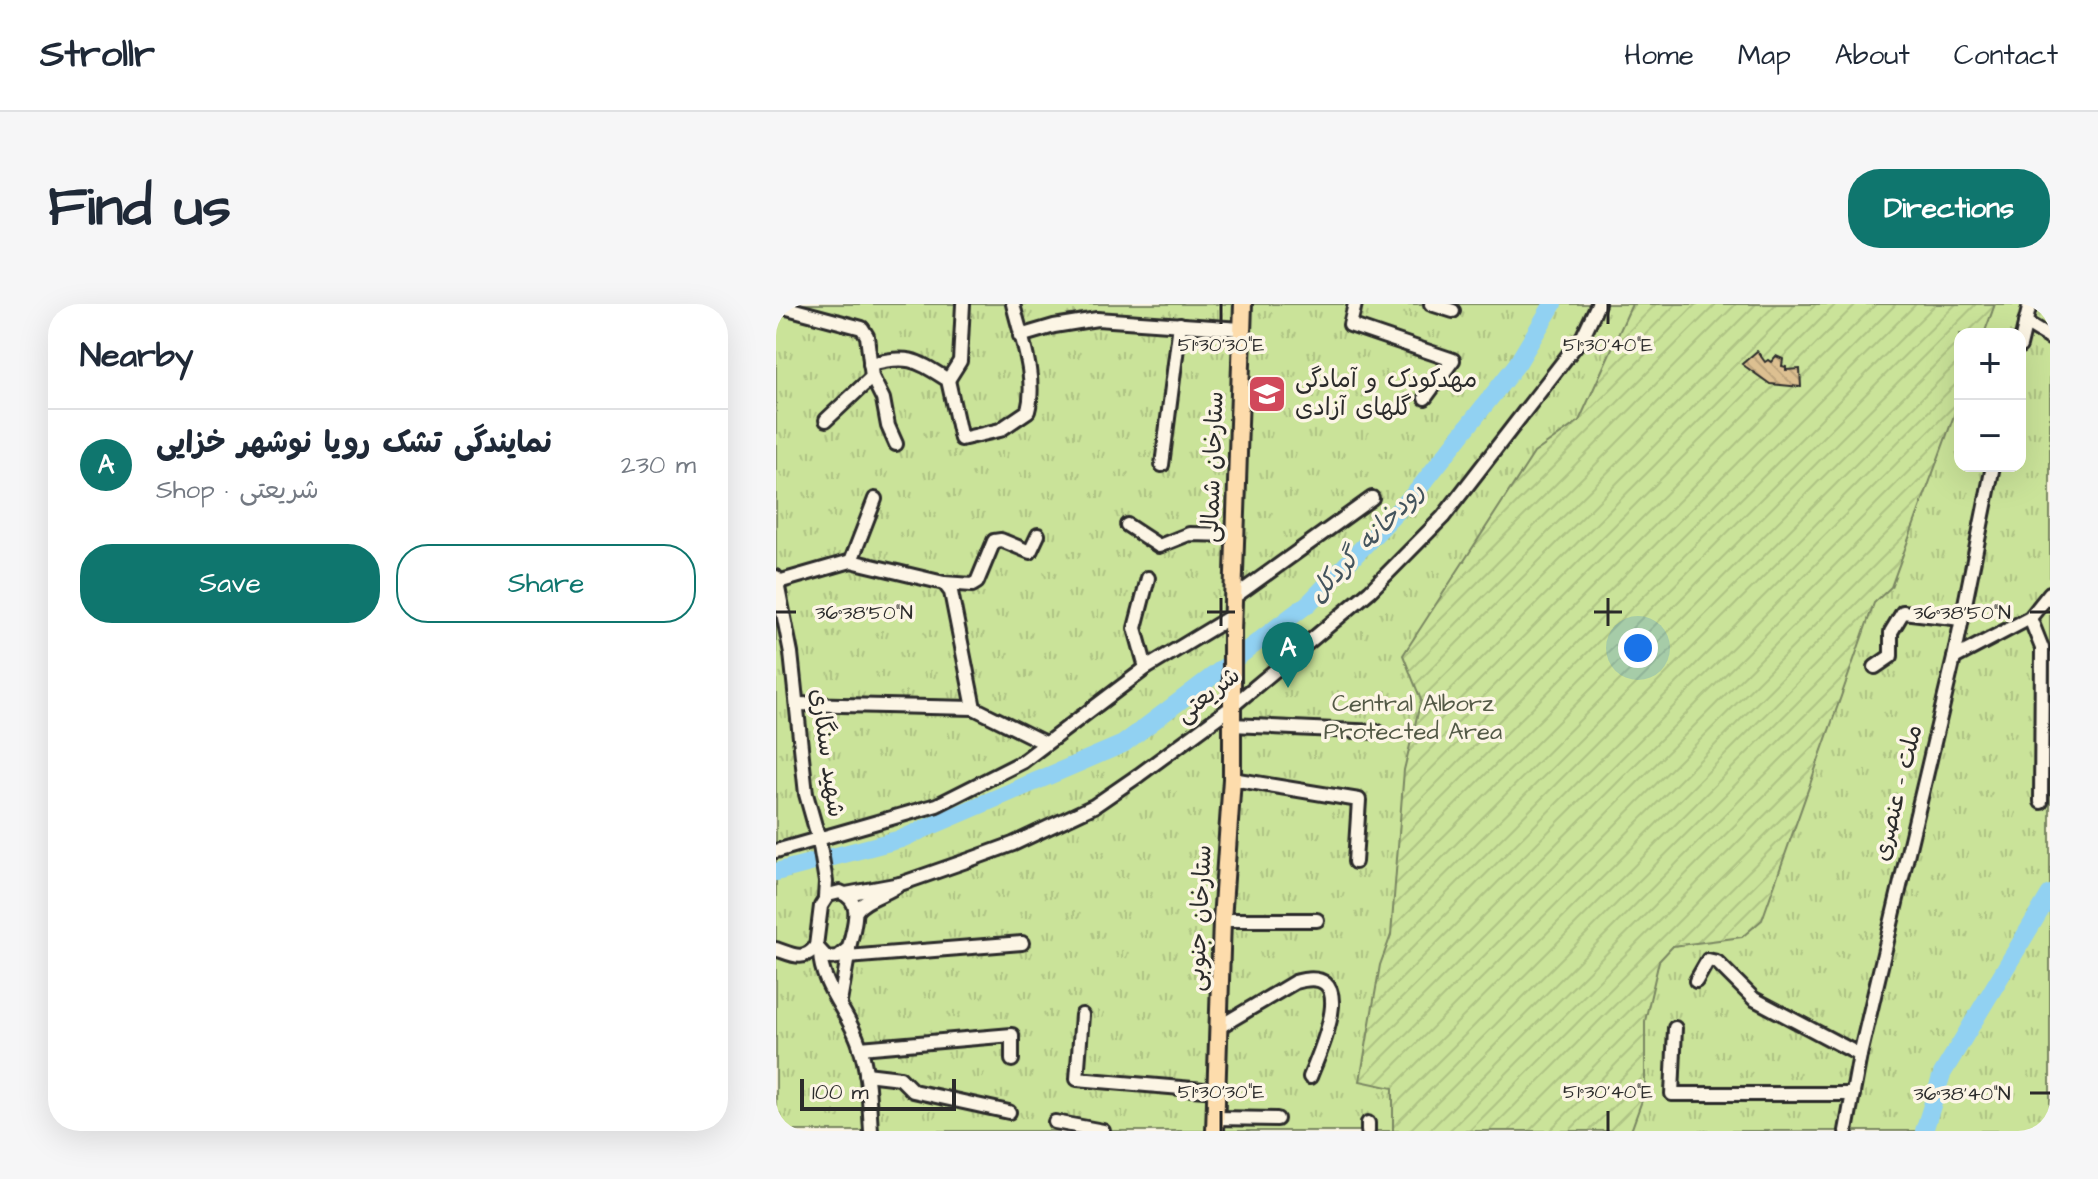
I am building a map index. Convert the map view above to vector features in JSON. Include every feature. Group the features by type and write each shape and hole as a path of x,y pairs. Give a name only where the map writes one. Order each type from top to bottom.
{"main road":[{"name":"ستارخان شمالی","path":"1231,689 1243,304"},
{"name":"ستارخان جنوبی","path":"1215,1125 1222,920 1232,779 1231,689"}],"street":[{"path":"963,304 960,361 948,380 961,439 1000,430 1028,411 1032,395 1013,304"},
{"path":"1355,304 1350,325 1453,360 1425,398"},
{"path":"1431,304 1453,311"},
{"name":"شریعتی","path":"900,884 1013,844 1094,806 1230,708 1370,591 1443,517 1583,336 1598,304"},
{"path":"2024,328 2030,304"},
{"path":"776,305 862,328 867,336 871,370 896,444"},
{"path":"1020,336 1054,326 1097,319 1241,329"},
{"path":"2025,323 2050,338"},
{"path":"1162,465 1180,324"},
{"path":"826,420 871,370 896,357 918,362 948,380"},
{"name":"ملت - عنصری","path":"1846,1131 1860,1055 1954,658 1992,472"},
{"path":"1233,598 1372,498"},
{"path":"851,561 875,499"},
{"path":"1127,525 1159,546 1189,534 1234,535"},
{"path":"777,580 851,561 944,583 972,585 977,582 994,541 1001,540 1030,552 1038,535"},
{"path":"1146,668 1135,628 1148,578"},
{"name":"شهید سنگاری","path":"777,580 791,653 806,794 829,881"},
{"path":"944,583 951,592 974,708"},
{"path":"1954,658 2030,618 2050,593"},
{"path":"1875,667 1891,656 1891,632 1903,612 1961,619"},
{"path":"2030,618 2042,648 2041,802"},
{"path":"776,851 821,848 937,805 1022,762 1146,668 1232,624"},
{"path":"776,655 791,653"},
{"path":"797,704 974,708 1045,743"},
{"path":"1232,725 1378,732"},
{"path":"1232,779 1359,800 1355,862"},
{"path":"856,911 854,901 829,881 821,906 818,949 823,973 840,1002 860,1048 866,1074 871,1131"},
{"path":"825,897 900,884"},
{"path":"840,1002 856,911 861,903 889,893 900,884"},
{"path":"1222,920 1317,920"},
{"path":"818,949 833,958 848,952 1022,943"},
{"path":"776,949 799,957 818,949"},
{"path":"1696,981 1708,960 1717,962 1754,999 1860,1055"},
{"path":"1219,1027 1295,982 1308,978 1320,979 1329,988 1332,1018 1310,1077"},
{"path":"1082,1015 1077,1079 1216,1091"},
{"path":"1675,1028 1672,1094 1853,1094"},
{"path":"860,1048 1012,1035 1012,1060"},
{"path":"866,1074 900,1078 913,1091 1009,1112"},
{"path":"1215,1125 1277,1119"},
{"path":"1055,1122 1103,1131"}],"green space":[{"name":"Central Alborz Protected Area","path":"776,304 2050,304 2050,1131 776,1131"},
{"path":"1632,304 1995,304 1986,328 1954,328 1954,415 1891,587 1874,603 1762,920 1742,937 1673,946 1659,961 1645,1021 1645,1092 1631,1131 1393,1131 1393,1088 1360,1081 1380,965 1391,935 1404,770 1421,700 1403,655 1534,453 1579,421"}],"building":[{"path":"1757,351 1765,362 1771,362 1776,356 1783,359 1782,366 1786,370 1800,369 1801,387 1770,384 1742,364"}],"waterway":[{"name":"رودخانه گردکل","path":"776,872 901,839 1123,744 1309,603 1417,491 1517,364 1553,304"},
{"path":"1924,1131 1942,1074 2050,894"}],"place":[{"name":"مهدکودک و آمادگی گلهای آزادی","path":"1267,394"},
{"name":"نمایندگی تشک رویا نوشهر خزایی","path":"1288,688"}]}
